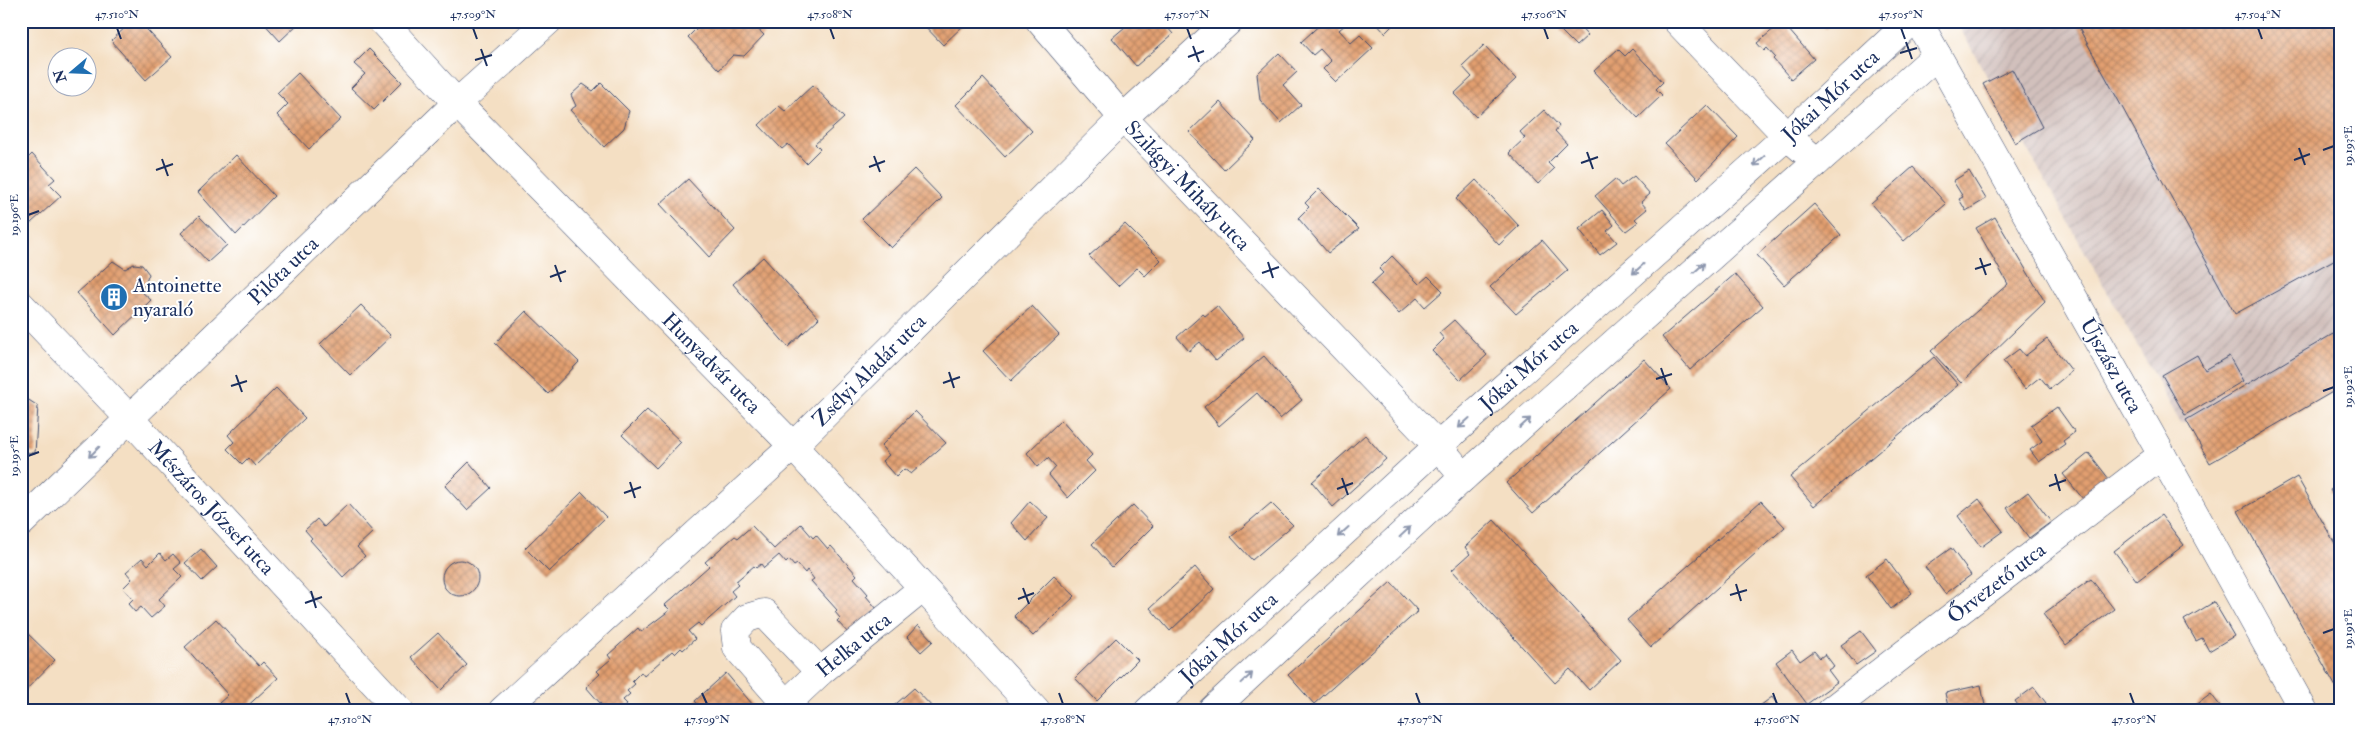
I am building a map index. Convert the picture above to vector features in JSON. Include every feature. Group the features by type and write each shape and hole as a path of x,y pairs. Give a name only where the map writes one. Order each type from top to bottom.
{"street":[{"name":"Hunyadvár utca","path":"382,21 457,103 793,446 1036,711"},
{"name":"Szilágyi Mihály utca","path":"1040,21 1123,118 1438,446 1464,477"},
{"name":"Zsélyi Aladár utca","path":"502,711 793,446 1123,118 1228,21"},
{"path":"1676,21 1787,136 1817,162"},
{"name":"Jókai Mór utca","path":"1148,711 1438,446 1787,136 1911,21"},
{"name":"Újszász utca","path":"1918,21 2162,455 2298,708"},
{"name":"Pilóta utca","path":"21,524 536,26"},
{"name":"Jókai Mór utca","path":"1211,711 1464,477 1937,55"},
{"name":"Mészáros József utca","path":"21,305 129,418 400,711"},
{"name":"Őrvezető utca","path":"1830,711 2162,455"},
{"name":"Helka utca","path":"789,708 820,672 922,588"},
{"path":"789,708 737,648 735,632 747,618 764,613 820,672"}],"shaded area":[{"path":"1956,21 2341,21 2341,330 2181,424"}],"building":[{"path":"132,21 139,21 172,57 146,80 111,41"},
{"path":"262,21 301,21 280,41"},
{"path":"704,21 726,21 730,24 749,21 764,35 744,56 733,55 719,70 688,37"},
{"path":"920,21 962,21 965,24 943,45"},
{"path":"1132,21 1146,21 1151,28 1159,21 1162,21 1173,34 1136,66 1112,38"},
{"path":"1324,21 1344,21 1346,24 1339,30 1351,43 1360,35 1373,48 1336,82 1323,69 1331,61 1320,49 1313,55 1301,42"},
{"path":"1374,21 1397,21 1385,33"},
{"path":"1569,21 1575,21 1588,35 1576,46 1560,30"},
{"path":"1819,21 1834,21 1826,29"},
{"path":"2075,21 2341,21 2341,256 2235,314"},
{"path":"1782,22 1814,59 1791,79 1773,59 1775,57 1767,48 1764,51 1757,43"},
{"path":"1484,45 1516,79 1476,117 1454,94 1472,77 1462,66"},
{"path":"369,49 402,82 374,110 351,88 365,74 354,64"},
{"path":"1618,49 1625,56 1632,49 1663,82 1656,89 1662,95 1638,118 1594,71"},
{"path":"1279,53 1297,72 1283,85 1301,105 1281,123 1260,100 1257,74"},
{"path":"2012,69 2042,127 2015,143 1983,84"},
{"path":"298,73 341,119 309,149 277,115 288,104 277,93"},
{"path":"983,78 1032,131 1005,157 956,105"},
{"path":"601,83 629,111 624,128 604,147 570,110 576,106 571,95 583,84 593,91"},
{"path":"813,85 844,118 815,144 820,149 806,163 788,144 782,149 759,125 779,106 785,111"},
{"path":"1220,102 1255,140 1224,170 1189,132"},
{"path":"1707,105 1738,137 1698,179 1665,144"},
{"path":"1544,110 1559,126 1555,131 1567,144 1548,163 1554,169 1538,184 1509,153 1525,138 1520,132"},
{"path":"21,153 27,159 32,154 55,179 49,184 61,196 21,232"},
{"path":"236,155 274,196 236,235 198,192"},
{"path":"1913,167 1946,204 1904,241 1871,204"},
{"path":"914,169 942,198 891,248 862,219"},
{"path":"1969,171 1986,199 1966,211 1959,199 1963,197 1953,181"},
{"path":"1634,176 1650,194 1641,202 1647,209 1635,219 1638,222 1626,231 1595,196 1615,179 1621,186"},
{"path":"688,179 735,230 709,257 660,204"},
{"path":"1476,180 1519,226 1499,245 1456,199"},
{"path":"1319,189 1359,229 1328,253 1298,218 1309,207 1305,203"},
{"path":"1814,204 1841,235 1784,285 1757,255"},
{"path":"1602,210 1614,225 1607,231 1617,242 1600,255 1579,229"},
{"path":"199,216 227,245 208,262 181,233"},
{"path":"1995,217 2045,302 1961,383 1931,351 2008,284 1976,228"},
{"path":"1125,224 1161,260 1145,276 1137,268 1118,286 1089,256"},
{"path":"1542,240 1568,270 1516,314 1490,287"},
{"path":"1392,256 1419,284 1428,276 1443,291 1425,307 1417,298 1399,314 1371,284 1383,273 1379,269"},
{"path":"763,257 819,318 788,347 733,284"},
{"name":"Antoinette nyaraló","path":"113,261 125,269 134,264 142,265 149,274 142,292 151,300 115,335 77,293"},
{"path":"1735,274 1763,306 1690,370 1662,337"},
{"path":"361,305 391,336 350,375 320,344"},
{"path":"1032,306 1059,335 1011,381 983,351"},
{"path":"1217,306 1244,338 1216,361 1200,342 1189,351 1177,337 1203,314 1205,316"},
{"path":"526,311 579,362 548,394 495,343"},
{"path":"1454,320 1487,355 1460,380 1432,351 1444,339 1439,333"},
{"path":"2333,334 2341,347 2341,387 2210,463 2186,420"},
{"path":"2047,339 2072,371 2050,389 2040,377 2025,389 2003,361 2019,349 2025,356"},
{"path":"2197,355 2205,370 2229,356 2243,381 2185,415 2162,375"},
{"path":"1264,356 1302,400 1280,419 1257,393 1219,426 1204,407"},
{"path":"1934,357 1958,385 1814,506 1790,477"},
{"path":"1644,359 1671,389 1533,513 1506,483"},
{"path":"276,388 305,418 255,466 248,458 242,464 227,449 234,442 228,435"},
{"path":"21,395 38,406 35,453 21,452"},
{"path":"2057,407 2075,432 2063,441 2065,444 2039,462 2030,450 2042,441 2031,425"},
{"path":"647,410 681,442 656,468 622,435"},
{"path":"915,411 946,443 911,474 904,469 896,477 882,461 889,455 881,446"},
{"path":"1061,420 1092,455 1086,461 1095,471 1068,498 1049,475 1056,467 1048,458 1038,467 1027,453"},
{"path":"1365,435 1386,459 1333,507 1312,482"},
{"path":"2089,453 2109,479 2083,499 2063,474"},
{"path":"469,462 491,488 467,510 445,486"},
{"path":"2297,477 2341,554 2341,696 2238,511"},
{"path":"2341,484 2341,508 2330,490"},
{"path":"582,492 606,517 549,572 525,548"},
{"path":"2028,492 2051,522 2029,538 2007,508"},
{"path":"1979,499 2003,531 1981,547 1958,516"},
{"path":"1030,501 1048,518 1027,541 1011,523"},
{"path":"1761,501 1785,527 1651,647 1627,620"},
{"path":"1271,503 1293,525 1252,560 1231,537"},
{"path":"348,504 373,532 357,547 365,556 343,577 310,540 312,538 305,530 317,519 324,527"},
{"path":"1133,505 1153,526 1112,567 1092,544"},
{"path":"2161,515 2184,545 2137,581 2114,551"},
{"path":"1494,520 1621,660 1589,690 1570,669 1555,683 1452,570 1470,554 1465,547"},
{"path":"801,524 813,538 816,535 828,549 831,546 857,575 854,578 868,594 866,596 877,609 849,634 837,621 840,618 835,612 837,610 811,581 814,579 807,570 805,573 797,564 794,566 789,560 786,563 779,555 764,568 761,564 756,568 754,566 735,582 738,585 731,591 735,596 701,626 698,623 688,631 695,639 683,650 681,648 675,654 672,651 644,676 641,672 632,681 635,684 627,691 630,694 623,700 627,704 619,711 607,711 586,687 600,674 597,671 611,659 608,655 638,628 641,632 670,610 665,605 709,566 705,562 735,536 738,538 752,526 774,549"},
{"path":"1951,548 1971,575 1945,594 1925,567"},
{"path":"201,549 217,567 202,581 185,563"},
{"path":"160,553 166,560 173,554 181,563 174,569 182,577 159,599 165,606 151,618 141,607 135,612 128,604 133,599 123,588 132,579 126,572 142,558 148,565"},
{"path":"1887,559 1912,593 1891,609 1866,575"},
{"path":"460,560 472,566 478,578 472,590 460,596 448,590 442,578 448,566"},
{"path":"1195,567 1214,589 1170,631 1150,608"},
{"path":"1054,576 1075,596 1033,636 1014,616"},
{"path":"2091,579 2114,609 2066,645 2043,614"},
{"path":"1391,582 1418,611 1314,704 1288,675"},
{"path":"2214,602 2234,636 2209,651 2202,638 2196,641 2184,620"},
{"path":"216,619 259,666 263,662 278,678 242,711 226,711 219,703 228,695 185,647"},
{"path":"918,625 933,641 921,652 907,637"},
{"path":"24,630 55,660 21,695 21,633"},
{"path":"1861,631 1876,651 1856,665 1841,645"},
{"path":"438,633 467,665 441,690 411,657"},
{"path":"1116,638 1138,660 1097,701 1075,678"},
{"path":"1792,650 1800,661 1814,651 1820,658 1825,654 1834,666 1828,670 1837,682 1807,704 1776,662"},
{"path":"726,673 758,711 704,711 695,701"},
{"path":"1981,685 1986,711 1949,711 1945,693"},
{"path":"2034,687 2046,703 2036,711 2022,711 2015,701"},
{"path":"914,688 936,711 888,711"},
{"path":"2211,694 2224,711 2188,711"},
{"path":"1772,697 1782,711 1753,711"},
{"path":"1248,704 1254,711 1241,711"}],"place":[{"name":"Antoinette nyaraló","path":"114,297"}]}
